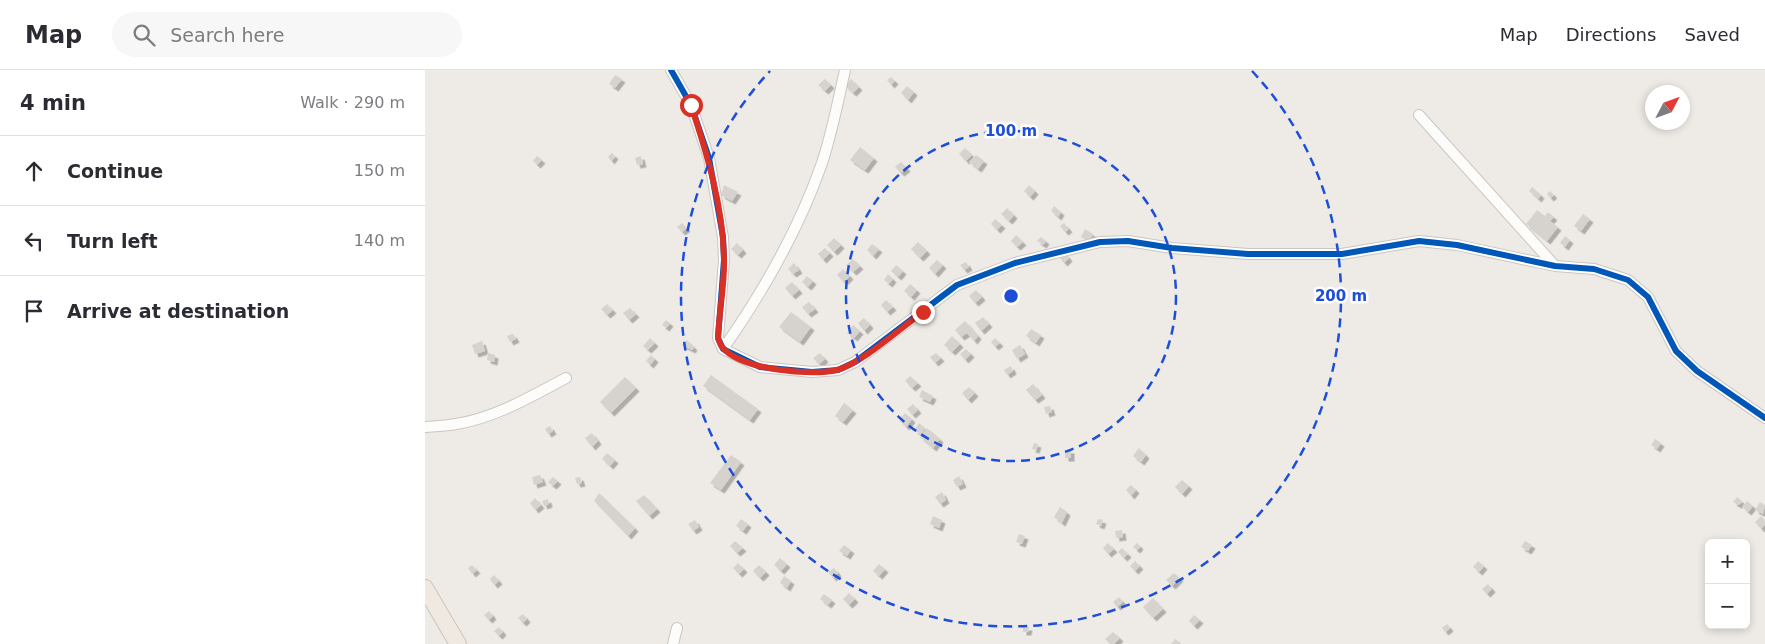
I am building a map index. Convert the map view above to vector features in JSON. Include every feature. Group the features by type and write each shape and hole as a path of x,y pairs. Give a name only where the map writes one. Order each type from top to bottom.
{"main road":[{"path":"425,588 458,644"}],"street":[{"path":"671,70 691,105 710,168 723,236 724,260 718,338 723,349 760,367 812,372 838,370 855,362 957,285 1015,263 1100,242 1128,241 1172,248 1248,254 1342,254 1419,241 1457,245 1555,266 1594,269 1628,280 1648,298 1676,351 1697,371 1765,418"},
{"path":"723,349 749,312 795,228 822,163 845,70"},
{"path":"1419,115 1555,266"},
{"path":"425,427 456,424 480,418 533,396 566,378"},
{"path":"673,644 677,628"}],"building":[{"path":"615,75 622,79 615,88 609,84"},
{"path":"891,77 895,81 891,85 887,80"},
{"path":"825,79 831,85 825,91 818,85"},
{"path":"851,79 859,87 853,93 845,86"},
{"path":"907,86 914,92 908,100 901,93"},
{"path":"860,147 874,158 865,170 850,160"},
{"path":"965,148 972,155 966,161 959,154"},
{"path":"612,153 615,156 611,161 608,157"},
{"path":"976,155 984,161 978,169 969,162"},
{"path":"537,156 542,160 537,165 533,161"},
{"path":"641,156 643,164 637,165 635,158"},
{"path":"901,162 907,168 901,173 895,167"},
{"path":"724,185 738,192 732,201 721,195"},
{"path":"1029,185 1035,191 1030,197 1024,191"},
{"path":"1532,187 1541,195 1538,199 1529,191"},
{"path":"1550,191 1554,195 1550,198 1547,194"},
{"path":"1054,206 1061,212 1058,217 1051,211"},
{"path":"1007,208 1014,215 1009,221 1001,214"},
{"path":"1537,210 1545,216 1548,212 1554,217 1550,221 1558,227 1547,241 1526,224"},
{"path":"1583,214 1590,219 1581,231 1574,226"},
{"path":"995,219 1002,225 997,230 991,224"},
{"path":"682,223 687,228 682,232 677,227"},
{"path":"1064,223 1069,229 1065,232 1060,226"},
{"path":"1085,229 1093,234 1089,242 1081,237"},
{"path":"1016,235 1023,242 1017,247 1011,241"},
{"path":"1565,236 1570,240 1565,247 1560,243"},
{"path":"1041,237 1046,241 1043,245 1037,241"},
{"path":"834,238 841,245 834,252 827,245"},
{"path":"918,242 927,251 920,258 911,249"},
{"path":"737,243 743,250 738,255 731,249"},
{"path":"872,244 879,249 873,256 867,250"},
{"path":"825,248 830,253 823,260 818,254"},
{"path":"1064,252 1069,258 1064,263 1059,257"},
{"path":"853,259 860,266 853,272 846,265"},
{"path":"937,260 943,265 935,274 929,268"},
{"path":"966,262 969,267 964,270 960,265"},
{"path":"794,263 799,270 793,274 788,269"},
{"path":"896,265 903,271 898,277 891,271"},
{"path":"843,269 850,276 844,282 837,275"},
{"path":"888,274 893,279 889,284 884,280"},
{"path":"807,276 813,281 808,287 802,282"},
{"path":"792,282 799,290 792,296 785,288"},
{"path":"910,284 917,290 911,297 904,291"},
{"path":"976,290 982,297 975,303 969,296"},
{"path":"886,300 893,307 887,312 881,305"},
{"path":"809,302 815,309 808,314 802,307"},
{"path":"607,304 613,310 607,315 601,309"},
{"path":"630,308 636,314 629,320 623,313"},
{"path":"791,312 811,327 800,342 779,327"},
{"path":"983,317 989,324 981,331 975,323"},
{"path":"864,318 870,325 864,331 858,323"},
{"path":"666,320 670,323 666,328 662,325"},
{"path":"965,321 978,336 974,341 967,333 961,337 955,330"},
{"path":"853,325 860,331 854,338 847,333"},
{"path":"1031,329 1041,335 1036,343 1026,336"},
{"path":"513,334 516,339 510,342 507,336"},
{"path":"952,336 960,344 952,352 944,345"},
{"path":"650,338 655,343 648,350 643,346"},
{"path":"995,338 1000,343 995,347 991,342"},
{"path":"687,340 694,347 692,350 682,345"},
{"path":"482,341 485,351 475,354 472,345"},
{"path":"1020,345 1025,354 1017,359 1012,350"},
{"path":"966,349 971,354 965,360 960,354"},
{"path":"488,353 495,355 494,362 487,360"},
{"path":"820,353 825,359 819,364 813,358"},
{"path":"936,353 941,358 935,363 930,357"},
{"path":"651,355 655,359 650,365 646,361"},
{"path":"1011,366 1013,371 1007,375 1004,370"},
{"path":"711,375 758,409 750,420 703,386"},
{"path":"910,376 918,383 912,388 905,381"},
{"path":"625,377 636,388 611,413 600,402"},
{"path":"1033,384 1042,395 1035,400 1026,390"},
{"path":"969,387 975,393 968,400 962,393"},
{"path":"922,390 933,396 930,402 919,397"},
{"path":"844,403 853,410 843,422 835,416"},
{"path":"913,404 918,410 912,415 907,409"},
{"path":"1050,406 1052,412 1046,414 1044,407"},
{"path":"905,413 912,419 906,427 899,420"},
{"path":"919,423 925,428 921,435 914,430"},
{"path":"550,426 553,431 548,434 545,429"},
{"path":"927,428 940,439 933,448 920,437"},
{"path":"592,433 598,441 592,447 585,438"},
{"path":"1655,439 1661,443 1657,449 1651,445"},
{"path":"1034,443 1038,444 1036,450 1032,449"},
{"path":"1139,448 1146,455 1141,462 1133,456"},
{"path":"1065,450 1071,450 1071,458 1065,458"},
{"path":"607,453 615,460 610,466 602,459"},
{"path":"731,455 741,462 721,490 710,483"},
{"path":"540,475 543,482 534,485 532,477"},
{"path":"959,476 963,484 957,487 953,480"},
{"path":"553,477 558,481 553,486 548,482"},
{"path":"580,477 582,483 577,484 575,478"},
{"path":"1182,480 1189,486 1182,494 1175,487"},
{"path":"1131,485 1136,490 1131,496 1126,490"},
{"path":"942,492 946,500 940,504 935,497"},
{"path":"599,493 635,528 628,536 594,501"},
{"path":"644,495 657,509 649,516 636,501"},
{"path":"1737,497 1743,502 1738,505 1733,502"},
{"path":"535,498 541,505 535,510 530,503"},
{"path":"548,499 549,504 544,506 542,501"},
{"path":"1747,501 1753,506 1748,512 1742,507"},
{"path":"1760,502 1765,505 1763,514 1755,510"},
{"path":"1060,507 1067,512 1062,523 1054,517"},
{"path":"933,516 942,520 939,528 930,524"},
{"path":"1761,516 1765,520 1765,525 1761,529 1755,522"},
{"path":"741,519 748,524 743,531 736,526"},
{"path":"1098,519 1103,520 1101,526 1096,524"},
{"path":"695,520 699,527 693,531 688,524"},
{"path":"1122,530 1123,537 1116,538 1115,531"},
{"path":"1019,534 1025,536 1022,544 1016,542"},
{"path":"735,541 743,548 737,553 730,546"},
{"path":"1525,541 1532,545 1528,551 1521,547"},
{"path":"1108,543 1114,549 1108,554 1103,548"},
{"path":"1137,543 1140,546 1137,550 1133,547"},
{"path":"844,545 851,550 847,556 839,551"},
{"path":"1122,548 1128,554 1124,558 1118,552"},
{"path":"780,558 787,564 781,571 774,565"},
{"path":"1135,561 1140,566 1135,571 1130,566"},
{"path":"1478,561 1484,566 1479,572 1473,567"},
{"path":"738,563 744,569 739,574 733,568"},
{"path":"879,564 885,569 879,576 873,571"},
{"path":"472,565 477,570 472,574 468,568"},
{"path":"759,565 766,572 760,578 753,571"},
{"path":"834,568 838,573 833,578 828,572"},
{"path":"1174,573 1180,578 1172,586 1166,580"},
{"path":"494,575 499,581 494,585 490,579"},
{"path":"784,576 791,581 787,588 780,583"},
{"path":"1488,584 1492,589 1487,594 1482,589"},
{"path":"849,593 855,599 849,605 843,599"},
{"path":"824,594 832,600 828,605 820,599"},
{"path":"1119,597 1123,602 1117,607 1113,602"},
{"path":"1153,598 1163,609 1153,618 1143,607"},
{"path":"489,611 493,616 489,620 484,615"},
{"path":"523,614 527,619 523,623 518,618"},
{"path":"1194,615 1200,620 1194,626 1189,621"},
{"path":"1447,624 1450,628 1445,632 1442,628"},
{"path":"499,627 503,632 499,636 494,631"},
{"path":"1023,627 1029,627 1028,632 1023,632"},
{"path":"1113,632 1120,638 1114,644 1110,644 1105,639"},
{"path":"1175,639 1182,644 1171,644"}],"cycle path":[{"path":"671,70 691,105 709,158 723,237 724,260 718,338 723,349 760,367 812,372 838,370 855,362 957,285 1015,263 1100,242 1128,241 1172,248 1248,254 1342,254 1419,241 1457,245 1555,266 1594,269 1628,280 1648,297 1676,351 1697,371 1765,418"}],"route":[{"path":"691,105 709,158 723,236 724,260 718,338 723,349 760,367 812,372 838,370 855,362 923,312"}]}
